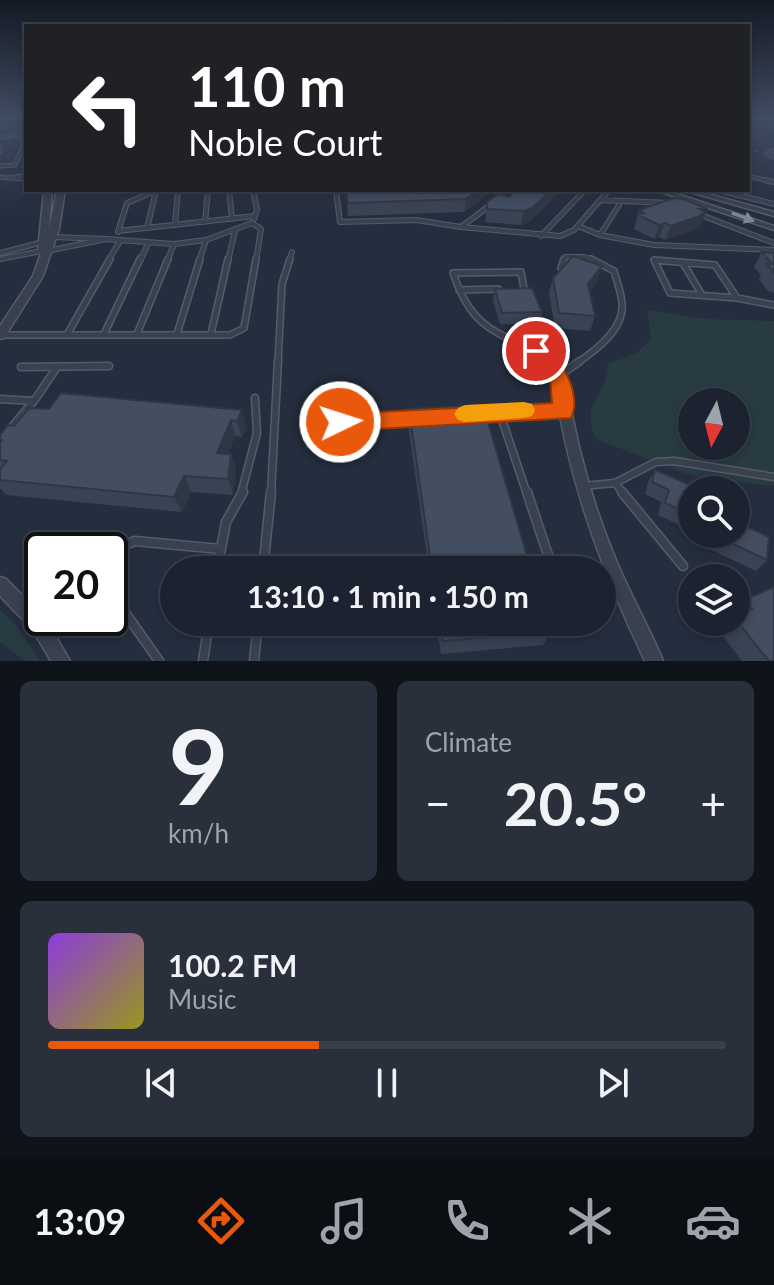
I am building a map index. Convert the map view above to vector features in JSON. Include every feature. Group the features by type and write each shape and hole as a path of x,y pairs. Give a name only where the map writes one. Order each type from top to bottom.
{"street":[{"path":"45,248 48,192"},
{"path":"2,331 29,293 60,192"},
{"path":"667,192 774,228"},
{"path":"693,192 774,214"},
{"path":"559,376 564,412 582,486 610,566 654,661"},
{"path":"0,585 38,623 61,661"}],"lane":[{"path":"0,166 15,165 21,150"},
{"path":"767,154 774,150"},
{"path":"767,154 774,157"},
{"path":"750,176 774,182"},
{"path":"0,177 24,177"},
{"path":"67,334 118,240 127,203 151,192 155,195 147,228"},
{"path":"175,225 178,192"},
{"path":"205,222 208,192"},
{"path":"229,192 232,219"},
{"path":"45,248 106,239 148,244 206,240 252,223 255,216 254,192"},
{"path":"336,192 340,222 427,220 541,236 560,236 578,226 607,192"},
{"path":"541,236 583,192"},
{"path":"726,192 774,204"},
{"path":"600,200 619,205 644,199 680,207"},
{"path":"461,227 496,201"},
{"path":"600,235 619,205"},
{"path":"694,212 774,243"},
{"path":"118,231 255,216"},
{"path":"2,331 67,334 239,332 247,322 261,233 261,229 252,223"},
{"path":"578,226 605,240 774,250"},
{"path":"211,334 235,231"},
{"path":"0,256 106,239"},
{"path":"177,334 206,240"},
{"path":"104,334 148,244"},
{"path":"137,334 174,244"},
{"path":"264,556 272,479 282,284 292,252"},
{"path":"459,290 526,289 521,272 453,273 459,290 463,301 476,317 495,332 536,351 559,376 602,346 620,317 623,305 614,271 607,265 584,257 565,257 561,268"},
{"path":"738,299 715,265 654,260 670,293 774,305"},
{"path":"683,263 702,296"},
{"path":"0,441 34,401 58,366"},
{"path":"21,367 109,366"},
{"path":"219,556 226,522 246,486 257,433 255,398"},
{"path":"0,399 34,401"},
{"path":"499,411 548,556"},
{"path":"467,414 564,412"},
{"path":"309,424 420,417"},
{"path":"582,486 615,483 656,462 674,461 774,477"},
{"path":"615,483 681,564"},
{"path":"128,544 135,541 220,549"},
{"path":"128,617 159,661"},
{"path":"203,661 207,636"},
{"path":"254,661 257,636"}],"path":[{"path":"751,150 767,154"}],"green space":[{"path":"647,310 706,319 774,321 774,486 750,484 750,476 696,476 684,473 596,439 590,416 603,386 608,364 635,354 651,340"},
{"path":"0,610 14,623 41,661 25,661 0,642"}],"building":[{"path":"346,192 475,192 466,199 348,203"},
{"path":"515,192 550,192 524,211 487,209 487,202 498,194 509,197"},
{"path":"674,198 705,208 699,209 706,212 671,226 665,223 659,225 638,215 644,213 639,210"},
{"path":"762,252 774,253 774,273 767,264 772,264"},
{"path":"573,256 602,266 588,284 595,316 559,313 553,278"},
{"path":"532,288 542,312 502,313 495,289"},
{"path":"61,393 242,410 237,421 231,420 217,453 231,454 228,479 184,476 174,497 0,480 0,470 7,461 0,460 0,435 8,425 14,426 29,408 49,409"},
{"path":"483,405 527,556 430,556 409,409"},
{"path":"655,470 678,480 678,509 665,503 669,490 652,482"},
{"path":"750,528 769,537 767,560 742,548 750,548"},
{"path":"774,587 774,661 769,661 749,636 750,597"},
{"path":"442,636 502,636 443,641"}],"slow traffic":[{"path":"465,414 524,410"}],"route":[{"path":"340,422 535,409 564,412 559,376 536,351"}]}
